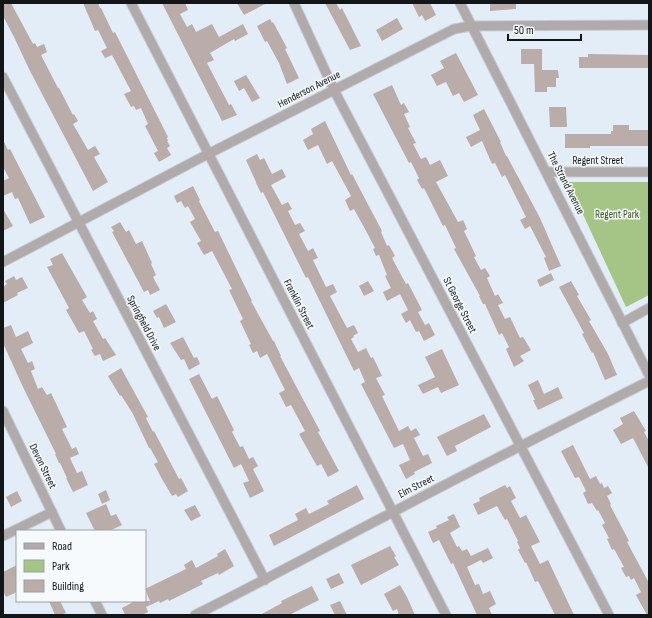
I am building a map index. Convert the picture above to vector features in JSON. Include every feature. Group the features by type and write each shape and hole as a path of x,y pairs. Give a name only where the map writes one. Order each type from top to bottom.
{"street":[{"name":"Franklin Street","path":"131,3 446,615"},
{"name":"St George Street","path":"294,3 334,90 609,615"},
{"name":"The Strand Avenue","path":"460,3 649,374"},
{"name":"Henderson Avenue","path":"3,262 208,154 454,29 472,26 649,25"},
{"name":"Springfield Drive","path":"3,77 265,580"},
{"name":"Regent Street","path":"547,172 649,172"},
{"path":"622,323 649,308"},
{"name":"Elm Street","path":"195,615 265,580 520,446 649,381"},
{"name":"Devon Street","path":"3,411 61,530"},
{"path":"3,536 52,512"},
{"path":"96,602 102,615"}],"green space":[{"name":"Regent Park","path":"568,182 649,182 649,295 626,307"}],"building":[{"path":"3,3 11,3 33,44 35,43 37,47 44,44 47,52 41,55 73,115 74,114 78,121 73,124 88,150 95,146 100,154 94,157 108,182 93,191 3,16"},
{"path":"83,3 98,3 113,33 115,32 168,137 167,141 170,146 167,148 171,155 159,162 154,153 158,151 145,126 148,124 141,108 136,110 134,106 131,107 124,94 131,91 112,55 105,58 101,51 107,48 98,30 95,31"},
{"path":"162,3 185,3 188,10 180,14 187,27 192,24 196,32 212,24 219,37 243,24 248,34 235,41 234,39 210,53 214,60 207,63 229,105 231,104 237,115 222,121"},
{"path":"237,3 267,3 244,15"},
{"path":"325,3 336,3 340,10 342,8 361,46 350,50"},
{"path":"412,3 430,3 436,15 425,21 422,15 419,17"},
{"path":"490,3 516,3 516,9 490,11"},
{"path":"397,18 403,29 382,41 376,30"},
{"path":"270,19 287,48 285,49 299,78 287,84 279,63 267,41 265,42 257,26"},
{"path":"521,49 542,49 542,70 558,70 559,78 556,78 556,87 547,87 547,92 535,92 534,64 521,64"},
{"path":"456,53 478,95 464,102 459,93 453,96 446,82 437,86 431,75 444,68 440,61"},
{"path":"588,54 649,55 649,68 579,68 579,57 588,57"},
{"path":"246,75 260,98 252,102 244,88 239,91 234,81"},
{"path":"392,85 401,105 404,103 409,112 404,114 410,127 408,128 416,143 413,144 421,159 426,157 430,165 440,160 448,176 436,182 458,222 463,220 467,229 464,231 476,256 474,257 481,270 485,268 490,276 487,278 495,296 498,294 503,303 498,305 505,319 510,317 520,338 523,337 531,350 520,356 524,361 514,367 506,349 509,347 502,333 499,335 485,304 483,304 454,249 456,248 445,225 443,226 424,188 422,189 417,180 419,178 411,162 409,163 373,94"},
{"path":"549,107 566,107 567,127 550,127"},
{"path":"484,109 501,142 506,156 540,218 561,266 549,271 544,258 546,257 530,226 525,229 520,220 526,217 505,175 502,177 495,163 492,164 482,141 471,147 466,137 480,130 473,115"},
{"path":"325,121 351,175 352,174 382,231 381,232 387,246 389,245 395,256 392,258 406,284 408,283 422,310 418,312 425,325 429,323 435,335 424,341 419,331 416,332 410,320 406,323 401,314 408,310 400,294 387,301 383,292 391,288 385,276 387,275 379,255 376,256 373,249 375,248 354,209 350,211 345,200 351,196 332,161 327,164 318,145 308,150 303,140 313,134 311,129"},
{"path":"613,125 629,125 629,130 649,130 649,146 590,146 590,148 565,148 565,134 611,134 611,131 613,131"},
{"path":"3,140 8,150 10,149 45,217 30,224 18,198 15,199 12,192 3,196 3,181 9,178 3,167"},
{"path":"257,154 260,160 264,158 272,174 282,169 286,177 271,185 282,205 288,202 292,209 288,211 295,225 300,223 305,231 299,234 308,251 313,248 318,258 313,260 326,287 333,284 337,292 330,296 347,328 354,325 358,333 351,339 358,352 366,348 371,358 373,357 382,376 376,378 385,395 382,396 399,431 408,426 411,431 416,428 420,435 414,438 423,456 428,454 432,463 414,472 415,474 406,479 399,465 410,460 403,444 394,448 361,384 365,382 359,368 354,371 308,277 306,278 263,192 261,193 256,183 246,160"},
{"path":"193,186 215,232 218,231 251,301 274,341 280,356 320,431 318,432 339,471 328,477 321,464 317,466 299,434 305,431 291,405 286,407 279,393 285,390 267,354 260,358 257,351 253,353 249,345 251,344 240,321 243,319 229,290 232,289 212,251 204,255 197,243 201,241 190,222 195,219 188,206 185,208 181,201 177,203 174,196"},
{"path":"3,209 13,226 3,231"},
{"path":"120,222 126,232 129,230 136,244 142,241 152,263 151,264 156,275 153,277 160,290 150,295 148,290 144,292 112,232 114,231 111,227"},
{"path":"62,253 87,297 82,300 90,313 93,311 97,319 93,321 103,339 105,338 116,355 103,361 100,354 95,356 91,350 93,349 84,331 79,333 66,310 69,308 47,267 53,265 50,259"},
{"path":"551,273 554,280 540,287 537,280"},
{"path":"14,276 16,280 22,277 28,288 17,293 18,295 3,303 3,287 7,284 5,281"},
{"path":"368,281 374,291 364,296 359,286"},
{"path":"571,281 579,295 577,296 591,320 589,321 608,354 617,375 605,380 593,352 592,353 582,334 584,333 559,287"},
{"path":"166,304 176,322 164,328 159,317 157,318 153,311"},
{"path":"11,325 16,337 28,331 33,343 21,349 28,363 32,361 35,369 31,371 38,389 42,387 47,395 51,393 67,427 62,429 72,449 76,447 79,454 70,458 77,473 82,471 88,485 73,492 3,343 3,328"},
{"path":"183,337 194,358 197,357 200,364 189,370 184,359 181,360 170,343"},
{"path":"442,349 459,385 441,393 438,387 423,394 418,385 435,377 425,357"},
{"path":"121,368 148,417 146,418 153,432 154,431 179,479 181,478 188,491 178,497 176,494 172,496 162,479 154,464 158,462 149,448 133,414 108,376"},
{"path":"199,374 212,399 217,396 234,430 232,432 240,447 243,446 249,459 253,457 258,466 253,469 264,491 250,498 243,483 249,481 241,464 234,468 189,379"},
{"path":"538,380 544,394 558,387 563,398 538,410 528,385"},
{"path":"634,411 646,431 644,432 649,441 649,469 633,438 621,444 613,430 623,424 620,418"},
{"path":"484,414 491,427 455,446 457,451 447,456 437,437"},
{"path":"573,445 590,479 596,476 600,484 602,483 604,488 608,486 612,493 607,496 611,504 610,505 629,541 627,542 649,583 649,615 647,615 636,595 641,592 634,578 631,580 629,576 626,577 621,568 624,567 614,549 612,550 607,539 609,538 602,525 605,523 598,510 597,511 592,503 588,504 583,493 586,491 579,477 575,478 561,451"},
{"path":"357,485 364,499 274,546 269,535 298,520 295,514 306,508 309,514 329,504 327,501"},
{"path":"505,485 507,488 510,486 516,498 511,501 520,518 526,515 540,542 531,546 540,564 548,560 574,615 555,615 538,581 535,582 526,562 525,563 518,550 520,548 517,542 518,541 507,519 505,520 497,506 478,515 473,504 480,501 479,498"},
{"path":"106,490 110,500 102,504 98,494"},
{"path":"17,491 22,501 11,507 6,497"},
{"path":"106,504 111,516 116,514 122,525 111,530 94,530 86,513"},
{"path":"195,505 201,516 191,521 184,510"},
{"path":"454,514 460,527 450,533 457,547 459,546 462,551 467,549 471,556 488,548 493,558 483,563 481,560 467,567 475,585 479,584 483,594 490,591 496,604 489,608 492,615 477,615 453,563 451,564 439,540 433,543 428,532 437,528 436,526 449,520 447,517"},
{"path":"390,546 399,565 361,585 351,565"},
{"path":"225,549 234,566 219,575 218,573 201,581 203,584 169,601 168,599 160,603 159,601 146,607 148,612 142,615 125,615 122,608 133,602 150,601 146,589 186,569 184,565 192,560 196,568 218,556 217,554"},
{"path":"16,566 16,592 6,597 3,591 3,572"},
{"path":"339,573 344,583 331,589 326,579"},
{"path":"400,585 415,615 399,615 397,609 393,611 384,594"},
{"path":"312,586 319,600 289,615 260,615 282,603 281,601"},
{"path":"340,601 347,615 335,615 330,605"},
{"path":"49,602 60,602 66,613 55,615"}]}
